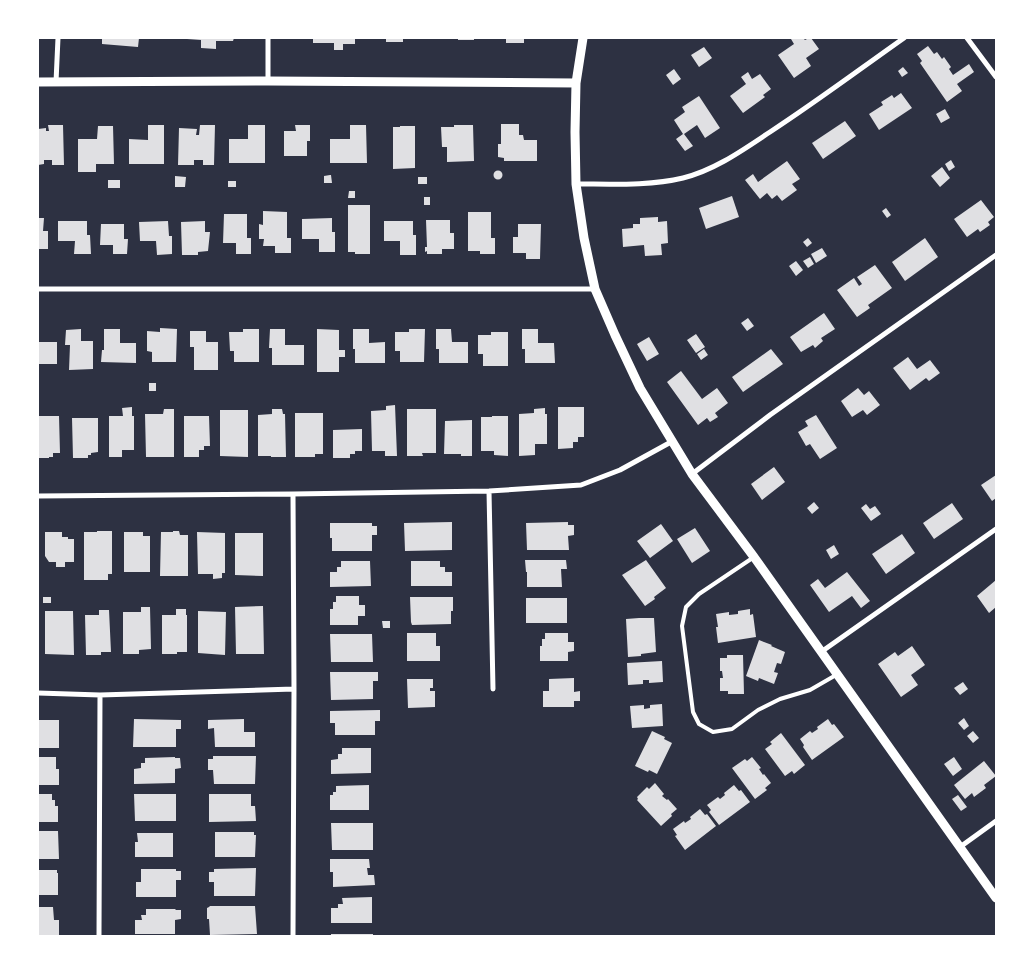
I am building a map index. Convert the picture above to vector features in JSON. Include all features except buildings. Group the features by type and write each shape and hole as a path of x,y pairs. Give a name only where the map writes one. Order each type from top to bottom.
{"street":[{"path":"56,82 58,38"},
{"path":"268,38 268,81"},
{"path":"583,38 576,83 576,184 584,238 596,289 614,335 640,388 692,474 754,557 996,898"},
{"path":"576,184 661,182 683,178 706,170 734,156 799,113 904,38"},
{"path":"967,38 996,77"},
{"path":"38,82 576,83"},
{"path":"692,474 770,415 996,255"},
{"path":"38,290 596,289"},
{"path":"38,496 489,491 581,485 620,470 672,442"},
{"path":"489,491 493,689"},
{"path":"293,494 293,936"},
{"path":"821,652 996,529"},
{"path":"38,693 100,695 294,689"},
{"path":"100,695 100,936"},
{"path":"960,847 996,821"}],"lane":[{"path":"754,557 699,594 686,607 682,626 693,712 699,724 713,732 732,729 758,710 780,699 810,690 837,675"}]}
